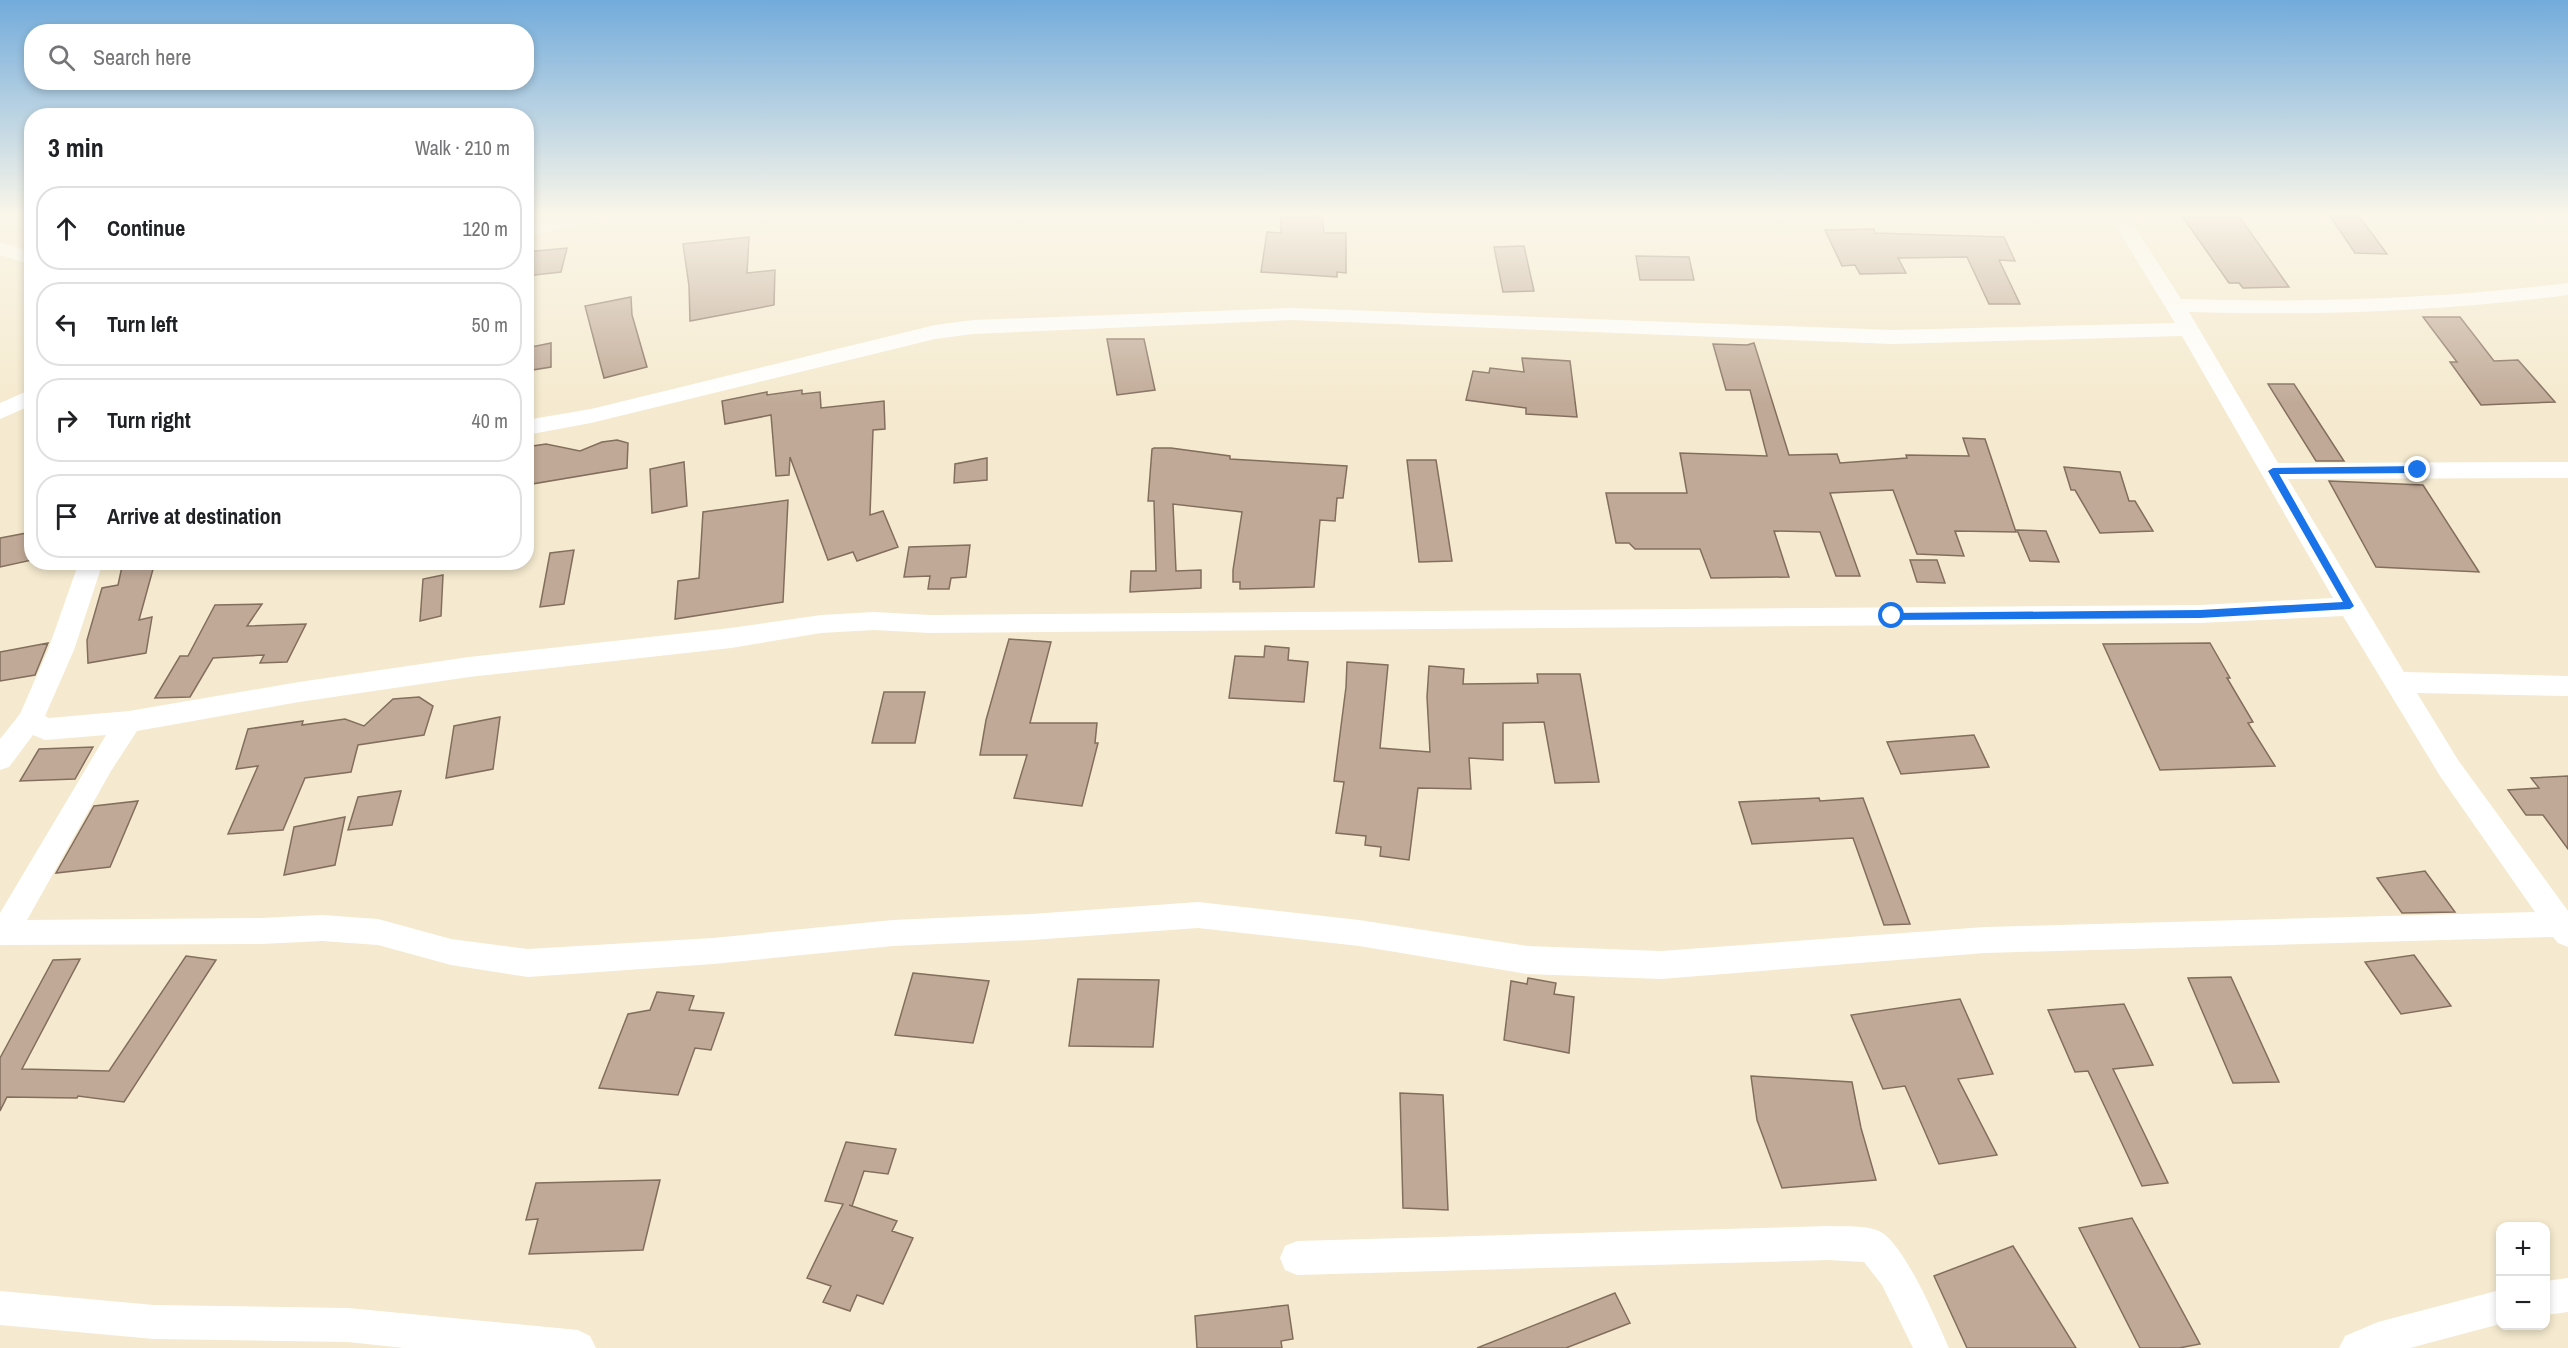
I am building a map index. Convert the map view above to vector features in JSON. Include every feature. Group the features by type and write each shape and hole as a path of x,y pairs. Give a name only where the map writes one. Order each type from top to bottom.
{"street":[{"path":"2159,279 2350,606 2449,768 2565,929"},
{"path":"2175,305 2250,308 2384,307 2568,289"},
{"path":"534,427 591,416 935,332 973,327 1292,314 1892,337 2188,329"},
{"path":"0,412 24,400"},
{"path":"2273,471 2568,470"},
{"path":"0,759 30,720 61,651 88,570"},
{"path":"30,720 45,729 129,722 299,692 469,667 731,638 821,624 874,621 930,624 2188,614 2350,606"},
{"path":"2396,682 2568,686"},
{"path":"2,933 129,722"},
{"path":"2,933 261,931 322,928 378,932 451,952 528,963 713,951 893,933 1032,927 1198,915 1359,933 1527,960 1661,965 1985,940 2565,929"},
{"path":"1296,1258 1769,1244 1829,1243 1872,1246 1894,1273 1931,1348"},
{"path":"2550,1297 2568,1295"},
{"path":"2357,1348 2378,1339 2496,1307"},
{"path":"0,1308 154,1322 348,1325 578,1348"}],"building":[{"path":"688,279 775,279 774,305 690,321"},
{"path":"1500,279 1531,279 1534,291 1503,292"},
{"path":"1640,279 1694,280 1640,280"},
{"path":"1977,279 2008,279 2020,304 1989,304"},
{"path":"2226,279 2283,279 2289,287 2243,288 2239,283 2229,283"},
{"path":"631,297 632,315 647,367 604,378 585,306"},
{"path":"2423,317 2460,317 2494,361 2518,360 2555,402 2481,405 2450,362 2457,362"},
{"path":"1107,339 1144,339 1155,390 1117,395"},
{"path":"551,343 551,367 534,370 534,346"},
{"path":"1754,343 1789,455 1837,454 1840,463 1907,458 1906,455 1969,456 1963,438 1985,439 2016,532 1955,531 1964,556 1917,554 1893,490 1830,493 1860,576 1836,576 1820,532 1774,531 1789,577 1711,578 1700,549 1635,549 1629,543 1616,543 1606,493 1687,493 1680,453 1767,456 1750,390 1726,390 1713,344 1747,345"},
{"path":"1522,358 1570,361 1577,417 1526,414 1526,408 1466,400 1473,371 1489,373 1490,368 1524,372"},
{"path":"2268,384 2294,384 2344,461 2316,461"},
{"path":"802,390 802,394 820,392 821,408 884,401 885,429 873,430 870,515 883,511 898,547 857,561 853,552 828,560 790,457 789,475 776,476 771,415 725,424 722,401 767,392 767,395"},
{"path":"617,440 628,443 627,468 534,484 534,446 546,444 580,451 602,442"},
{"path":"1152,449 1230,456 1230,459 1347,466 1343,498 1337,498 1335,521 1320,520 1314,587 1240,589 1240,582 1233,582 1233,570 1242,512 1173,504 1176,571 1201,570 1201,588 1130,592 1131,571 1156,571 1154,501 1148,501"},
{"path":"987,458 987,480 954,483 955,464"},
{"path":"1407,460 1436,460 1452,561 1419,562"},
{"path":"684,462 687,506 652,513 650,469"},
{"path":"2064,467 2120,472 2129,501 2135,501 2153,531 2100,533 2075,490 2071,490"},
{"path":"2329,481 2423,485 2479,572 2376,567"},
{"path":"788,500 783,602 675,619 678,581 699,578 703,512"},
{"path":"2017,530 2046,531 2059,562 2030,561"},
{"path":"24,534 24,562 0,567 0,538"},
{"path":"970,545 966,577 951,578 949,589 928,589 930,576 904,577 909,547"},
{"path":"574,550 564,604 540,607 550,553"},
{"path":"1910,560 1937,560 1945,583 1917,582"},
{"path":"121,570 153,570 139,620 152,617 146,653 88,663 87,640 102,588 118,585"},
{"path":"443,575 441,616 420,621 423,579"},
{"path":"262,604 247,626 306,624 287,662 260,663 264,655 213,658 190,697 155,698 180,656 188,656 215,605"},
{"path":"1009,639 1051,642 1030,723 1097,723 1095,743 1098,743 1082,806 1014,798 1027,755 980,755 986,720"},
{"path":"48,643 35,675 0,681 0,652"},
{"path":"2210,643 2230,678 2227,678 2253,722 2248,723 2275,766 2160,770 2103,644"},
{"path":"1265,646 1289,648 1288,660 1308,662 1304,702 1229,698 1235,656 1264,657"},
{"path":"1347,662 1388,665 1380,748 1430,752 1427,697 1429,666 1464,669 1463,684 1538,683 1537,674 1580,674 1599,782 1555,783 1544,722 1503,723 1503,760 1469,758 1471,789 1418,788 1409,860 1380,856 1381,847 1365,845 1366,836 1336,833 1344,782 1334,781"},
{"path":"884,692 925,692 915,743 872,743"},
{"path":"419,697 433,706 424,735 358,745 351,772 305,778 283,830 228,834 258,766 236,769 248,729 303,721 302,725 345,719 364,726 393,699"},
{"path":"500,717 493,769 446,778 454,726"},
{"path":"1974,735 1989,767 1901,774 1887,742"},
{"path":"93,747 75,779 20,781 39,749"},
{"path":"2568,776 2568,849 2543,815 2526,815 2508,790 2539,788 2531,778"},
{"path":"401,791 392,825 348,830 358,797"},
{"path":"1819,798 1820,801 1863,798 1910,924 1884,925 1853,838 1752,844 1739,802"},
{"path":"138,801 110,867 56,873 94,806"},
{"path":"345,817 335,865 284,875 294,827"},
{"path":"2425,871 2455,912 2402,913 2377,878"},
{"path":"2414,955 2451,1006 2401,1014 2365,962"},
{"path":"186,956 216,960 124,1102 78,1096 77,1098 7,1097 0,1111 0,1058 53,960 80,959 22,1069 109,1071"},
{"path":"913,973 989,981 973,1043 895,1035"},
{"path":"2231,977 2279,1082 2233,1083 2188,978"},
{"path":"1528,978 1556,983 1554,994 1574,997 1569,1053 1504,1040 1511,981 1527,984"},
{"path":"1078,979 1159,980 1153,1047 1069,1046"},
{"path":"657,992 694,996 689,1010 724,1013 711,1050 695,1048 678,1095 599,1088 628,1014 650,1010"},
{"path":"1960,999 1993,1074 1958,1079 1997,1155 1939,1164 1905,1086 1883,1089 1851,1015"},
{"path":"2124,1004 2153,1065 2113,1069 2168,1183 2142,1186 2088,1071 2075,1072 2048,1010"},
{"path":"1751,1076 1852,1082 1861,1128 1876,1180 1782,1188 1757,1120"},
{"path":"1400,1093 1443,1095 1448,1210 1403,1208"},
{"path":"846,1142 896,1149 888,1174 864,1171 852,1206 897,1221 892,1231 913,1238 883,1304 857,1295 850,1311 823,1302 831,1286 807,1278 843,1204 825,1201"},
{"path":"660,1180 643,1250 529,1254 538,1219 526,1220 536,1183"},
{"path":"2132,1218 2200,1344 2179,1348 2140,1348 2079,1228"},
{"path":"2013,1246 2076,1348 1967,1348 1934,1276"},
{"path":"1615,1293 1630,1323 1566,1348 1477,1348"},
{"path":"1288,1305 1293,1339 1281,1341 1282,1348 1197,1348 1195,1316"}],"route":[{"path":"1892,616 2200,614 2350,606 2273,471 2418,470"}]}
